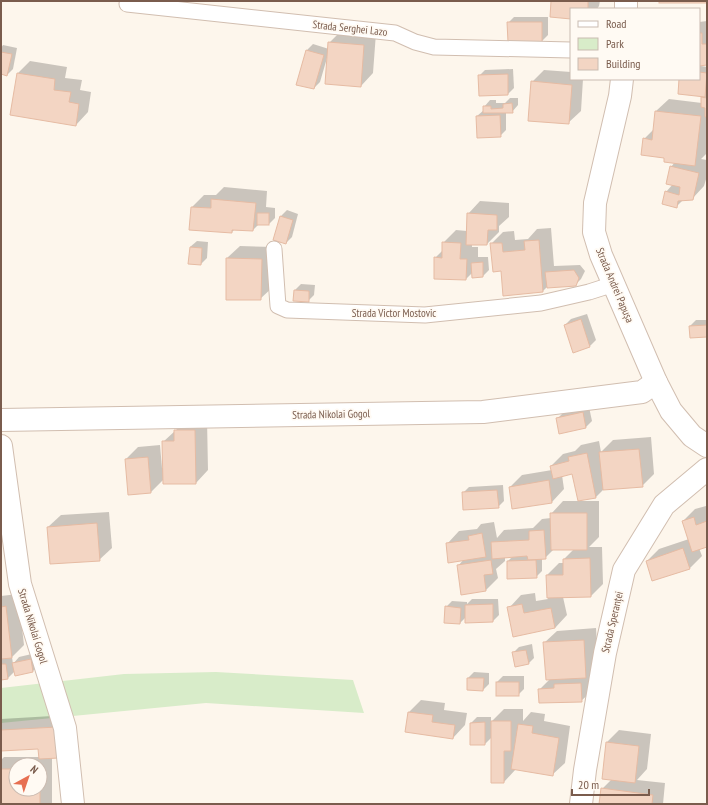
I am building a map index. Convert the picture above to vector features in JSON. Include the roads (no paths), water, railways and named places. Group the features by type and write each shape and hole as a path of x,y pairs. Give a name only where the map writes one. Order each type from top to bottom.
{"street":[{"name":"Strada Andrei Papușa","path":"622,80 620,96 595,203 594,232 600,255 656,382 671,411 692,436 707,446"},
{"name":"Strada Nikolai Gogol","path":"1,420 483,412 642,392 656,382"},
{"name":"Strada Nikolai Gogol","path":"1,446 20,584 65,728 73,804"},
{"name":"Strada Speranței","path":"581,804 585,770 605,653 624,570 664,505 707,468"}],"lane":[{"name":"Strada Serghei Lazo","path":"127,4 395,33 415,42 434,47 570,50"},
{"name":"Strada Victor Mostovic","path":"274,249 278,306 287,310 426,315 541,302 589,292 614,284"}]}
